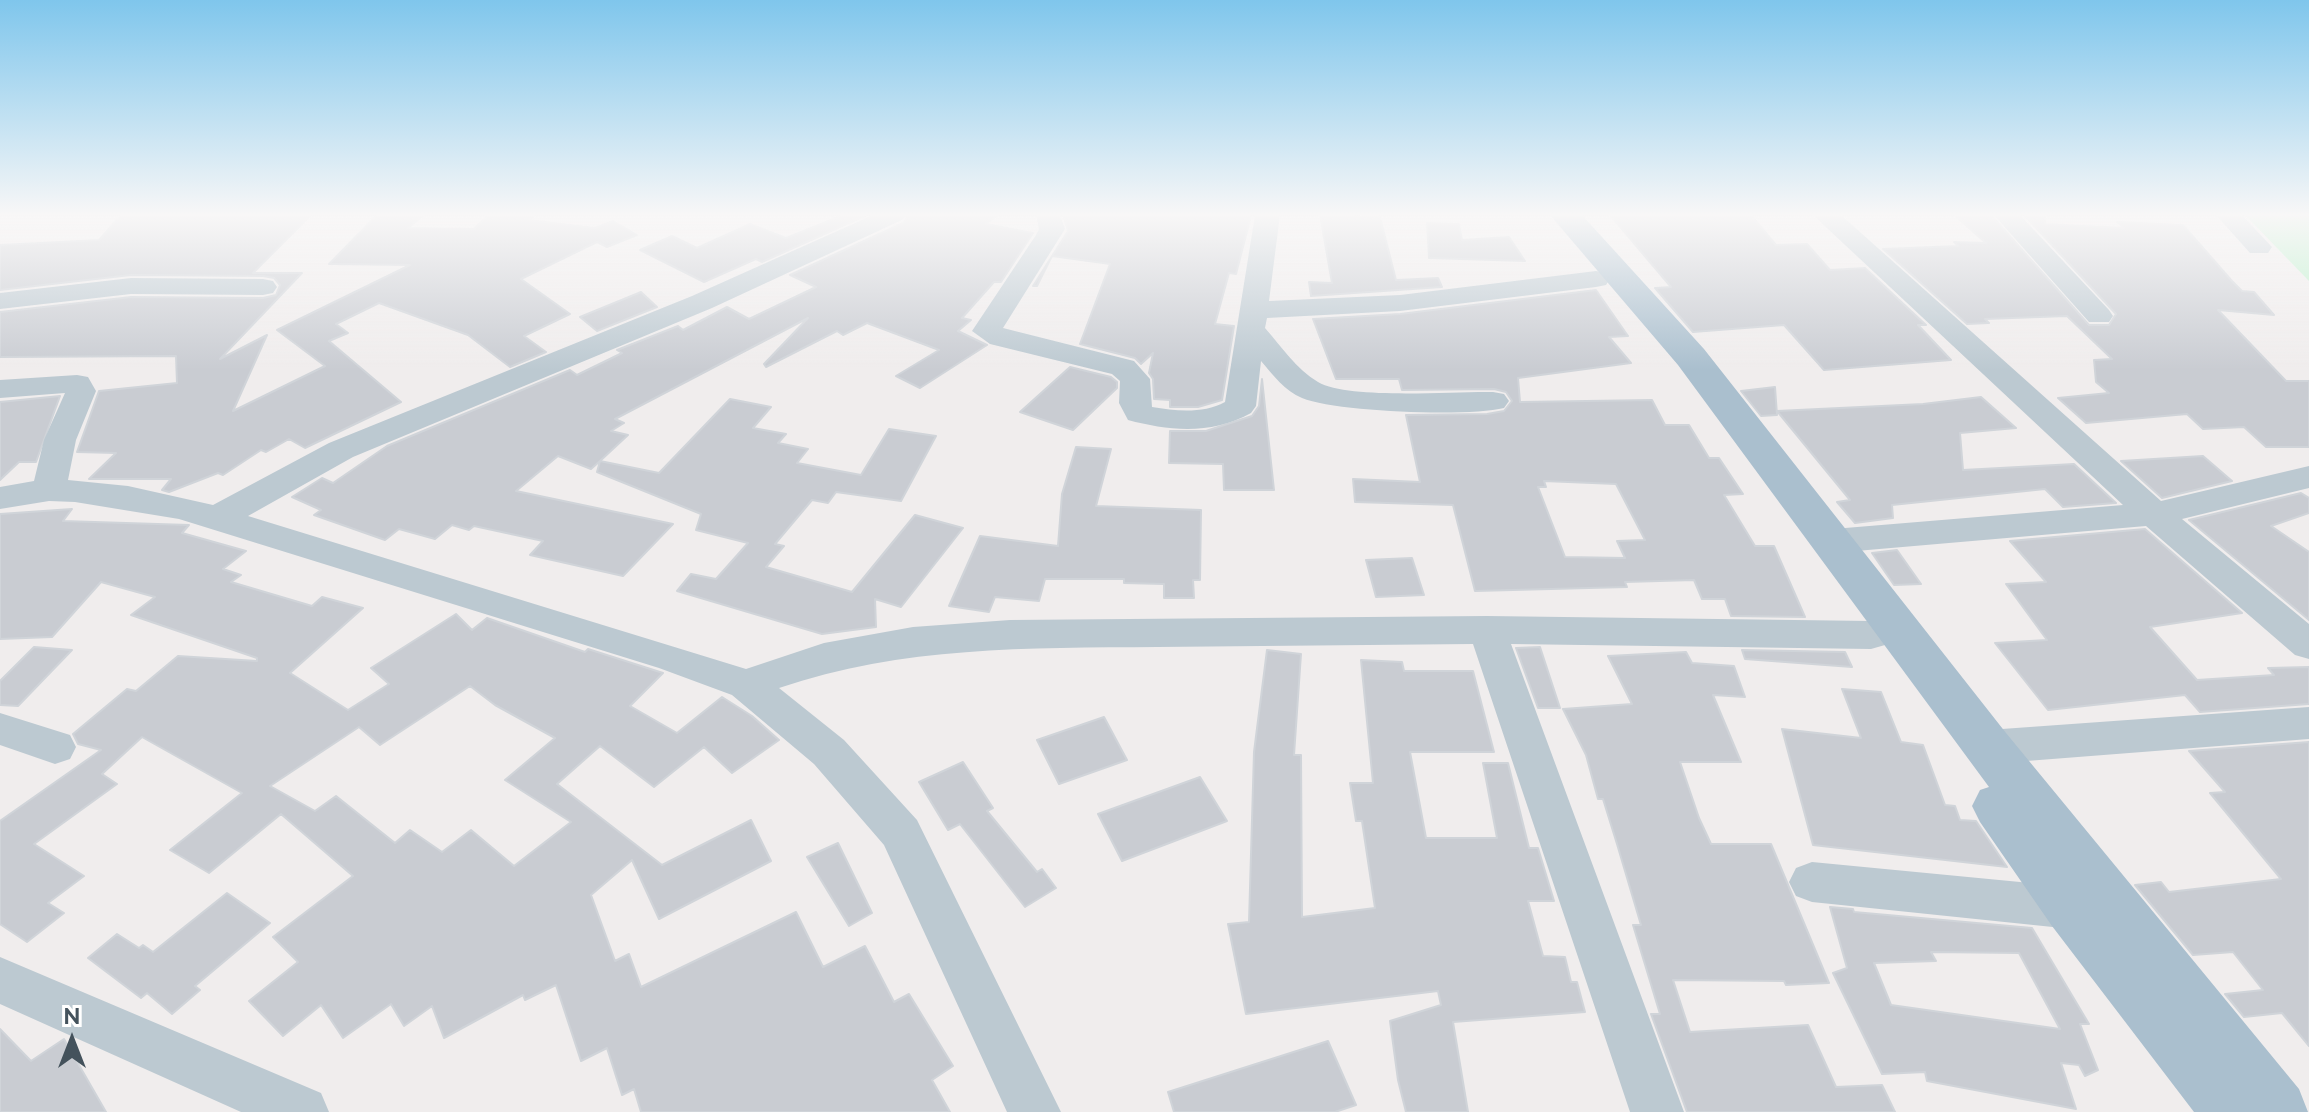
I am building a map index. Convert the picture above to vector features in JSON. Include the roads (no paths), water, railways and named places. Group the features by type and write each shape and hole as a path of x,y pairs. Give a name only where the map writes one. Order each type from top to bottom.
{"main road":[{"path":"1586,267 1803,537 1871,635 2072,908 2235,1112"},
{"path":"1611,267 1691,357 1988,747 2276,1112"}],"street":[{"path":"219,517 341,450 702,302 779,267"},
{"path":"1028,267 987,331 1000,338 1123,367 1135,379 1135,403 1139,413 1152,418 1212,418 1228,415 1240,406 1261,267"},
{"path":"1883,267 2154,514 2309,645"},
{"path":"2054,267 2099,316"},
{"path":"1254,321 1596,279"},
{"path":"0,301 131,286 263,287"},
{"path":"1254,321 1301,384 1316,393 1344,397 1493,401"},
{"path":"0,389 50,383 77,384 81,391 60,440 49,490"},
{"path":"1833,541 2154,514 2309,477"},
{"path":"5,502 49,490 105,492 219,517 256,532 673,658 746,684 829,752 901,833 1034,1112"},
{"path":"746,684 824,658 913,641 1010,634 1487,630 1871,635"},
{"path":"1487,630 1657,1112"},
{"path":"1988,747 2309,723"},
{"path":"0,729 55,747"},
{"path":"1812,882 2072,908"},
{"path":"0,980 302,1112"}]}
